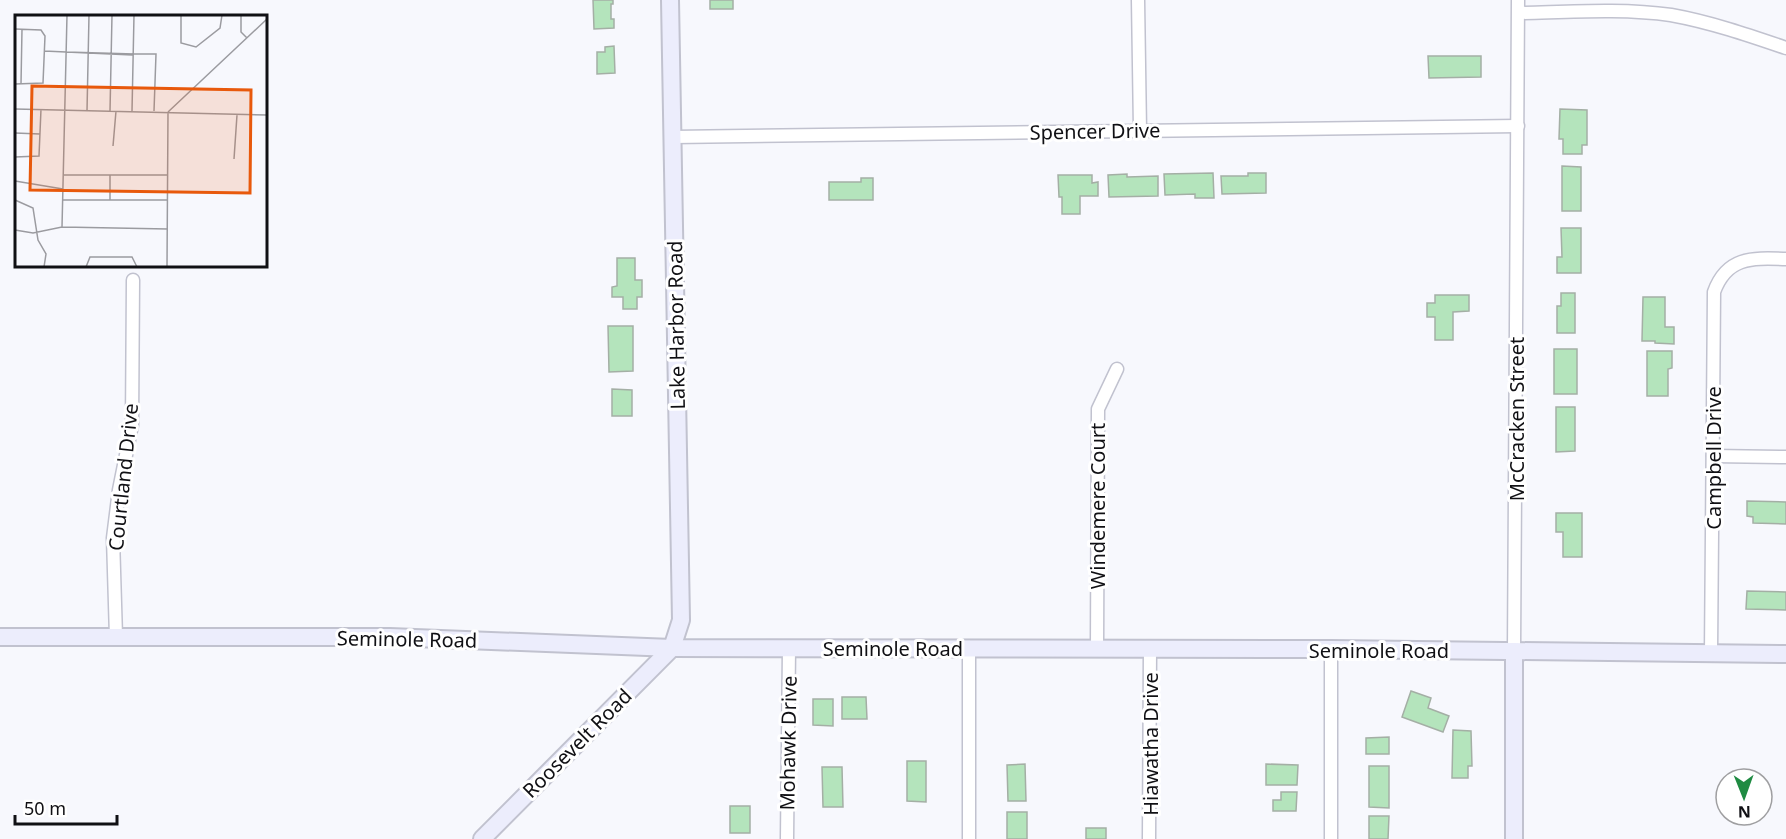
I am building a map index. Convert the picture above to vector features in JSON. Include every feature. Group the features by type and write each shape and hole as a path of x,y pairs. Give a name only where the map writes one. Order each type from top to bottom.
{"street":[{"name":"Lake Harbor Road","path":"670,0 681,621 672,648"},
{"path":"1138,0 1140,130"},
{"path":"1518,6 1669,15 1731,29 1786,48"},
{"name":"McCracken Street","path":"1514,839 1518,6"},
{"name":"Spencer Drive","path":"673,137 1518,126"},
{"name":"Campbell Drive","path":"1711,653 1714,292 1721,275 1739,262 1752,259 1786,259"},
{"name":"Courtland Drive","path":"116,637 113,537 119,490 132,425 133,280"},
{"name":"Windemere Court","path":"1097,648 1098,409 1117,369"},
{"path":"1713,456 1786,457"},
{"name":"Seminole Road","path":"0,638 390,637 672,648 1097,648 1786,654"},
{"name":"Roosevelt Road","path":"482,839 672,648"},
{"name":"Mohawk Drive","path":"787,839 789,648"},
{"path":"969,649 969,839"},
{"name":"Hiawatha Drive","path":"1149,839 1150,649"},
{"path":"1330,839 1331,650"}],"building":[{"path":"593,0 613,0 611,19 614,19 614,28 594,29"},
{"path":"710,0 733,0 733,9 710,9"},
{"path":"614,46 615,73 597,74 597,52 605,52 605,47"},
{"path":"1428,56 1481,56 1481,77 1429,78"},
{"path":"1560,109 1587,110 1587,145 1582,145 1582,154 1563,154 1563,139 1559,139"},
{"path":"1562,166 1581,167 1581,211 1562,211"},
{"path":"1213,173 1214,198 1195,198 1195,194 1165,195 1164,174"},
{"path":"1248,173 1266,173 1266,193 1222,194 1221,176 1248,176"},
{"path":"1127,174 1127,177 1158,176 1158,196 1109,197 1108,175"},
{"path":"1058,175 1092,175 1092,183 1098,182 1098,196 1080,196 1080,214 1062,214"},
{"path":"861,178 873,178 873,200 829,200 829,182 861,182"},
{"path":"1561,228 1581,228 1581,273 1557,273 1557,257 1562,257"},
{"path":"617,258 635,258 635,280 642,280 642,297 637,297 637,309 623,309 623,297 612,297 612,287 617,286"},
{"path":"1561,293 1575,293 1575,333 1557,333 1557,306 1561,306"},
{"path":"1435,295 1469,295 1469,311 1453,312 1453,340 1435,340 1435,317 1427,317 1427,303 1435,303"},
{"path":"1643,297 1665,297 1665,327 1674,327 1674,344 1642,341"},
{"path":"608,326 633,326 633,371 609,372"},
{"path":"1554,349 1577,349 1577,394 1554,394"},
{"path":"1647,351 1672,351 1672,368 1668,369 1668,396 1647,396"},
{"path":"612,389 632,390 632,416 612,416"},
{"path":"1556,407 1575,407 1575,451 1556,452"},
{"path":"1747,501 1786,502 1786,524 1753,523 1753,517 1747,516"},
{"path":"1556,513 1582,513 1582,557 1563,557 1563,532 1556,532"},
{"path":"1747,591 1786,592 1786,610 1746,609"},
{"path":"1411,691 1431,698 1428,708 1449,716 1443,732 1402,717"},
{"path":"842,697 866,697 867,719 842,719"},
{"path":"813,699 833,699 833,726 813,725"},
{"path":"1453,730 1471,731 1472,766 1468,766 1468,778 1452,778"},
{"path":"1389,737 1389,754 1366,754 1366,738"},
{"path":"907,761 926,761 926,802 907,801"},
{"path":"1025,764 1026,801 1008,801 1007,765"},
{"path":"1266,764 1298,765 1297,785 1266,785"},
{"path":"1369,766 1389,766 1389,808 1369,807"},
{"path":"822,767 842,767 843,807 823,807"},
{"path":"1281,792 1297,792 1296,811 1273,811 1273,800 1281,800"},
{"path":"730,806 750,806 750,833 730,833"},
{"path":"1007,812 1027,812 1027,839 1007,839"},
{"path":"1369,816 1389,816 1388,839 1369,839"},
{"path":"1086,828 1106,828 1106,839 1086,839"}]}
